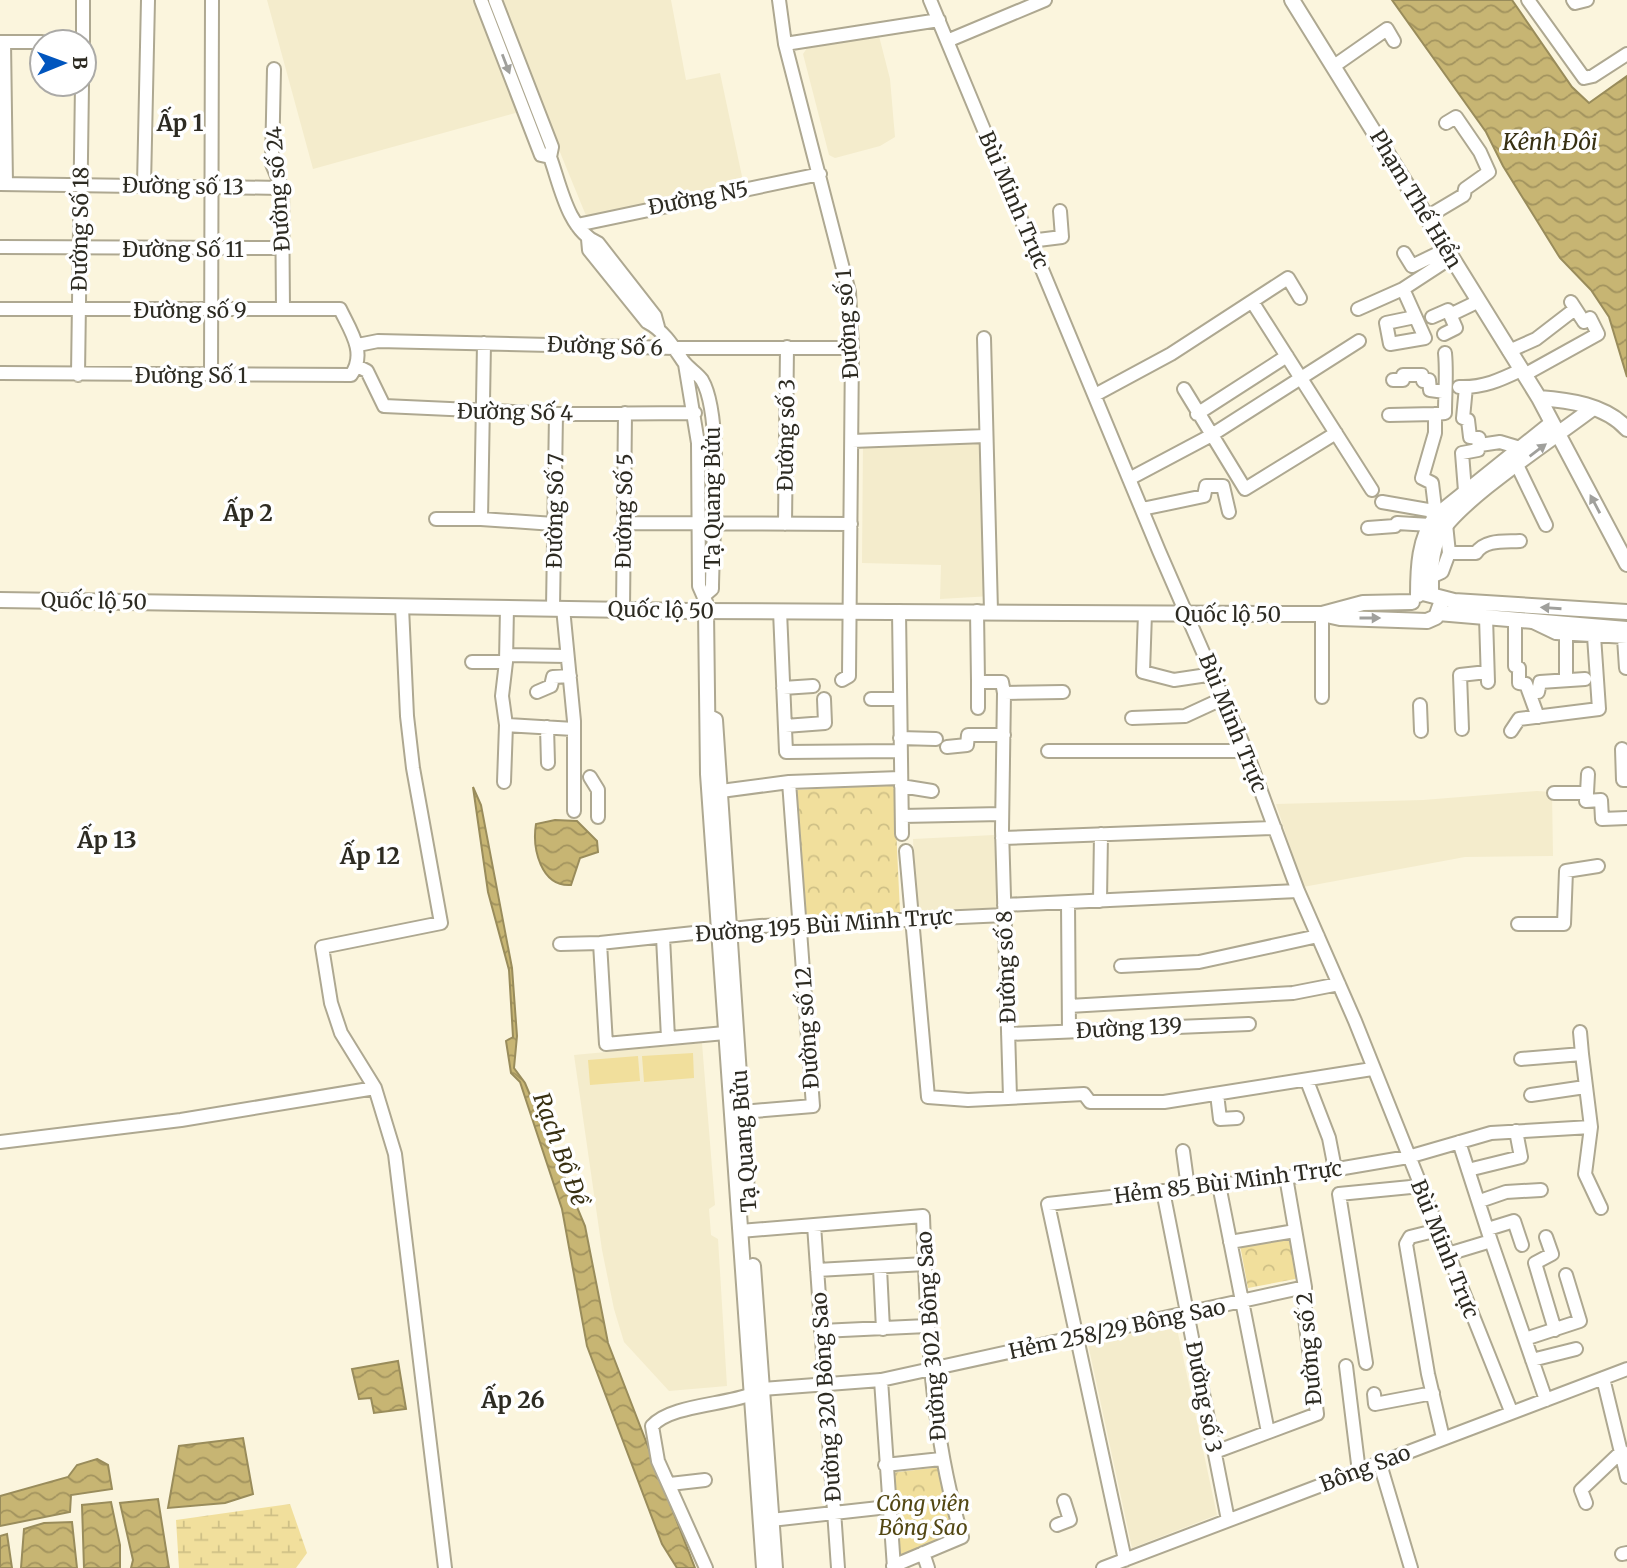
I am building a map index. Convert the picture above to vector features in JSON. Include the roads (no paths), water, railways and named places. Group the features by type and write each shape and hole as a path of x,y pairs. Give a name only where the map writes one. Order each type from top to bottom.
{"main road":[{"name":"Phạm Thế Hiển","path":"1292,0 1539,398 1627,564"},
{"path":"1539,398 1572,401 1593,408 1627,429"},
{"path":"1429,602 1420,555 1437,522 1520,447 1593,408"},
{"path":"1463,498 1517,465 1556,429"},
{"path":"1429,602 1412,612 1418,619 1430,621 1429,602 1437,522"},
{"name":"Quốc lộ 50","path":"0,600 706,611 1322,614 1340,618 1418,619"},
{"name":"Quốc lộ 50","path":"1322,614 1363,603 1429,602 1627,612"},
{"name":"Quốc lộ 50","path":"1429,602 1486,617 1626,635"},
{"name":"Tạ Quang Bửu","path":"706,611 708,774 741,1112 745,1231"},
{"name":"Tạ Quang Bửu","path":"709,717 715,720 721,791 725,1033 775,1568"},
{"name":"Tạ Quang Bửu","path":"757,1391 764,1568"}],"street":[{"path":"83,0 83,28"},
{"path":"144,185 148,0"},
{"path":"211,376 212,0"},
{"name":"Tạ Quang Bửu","path":"481,0 541,155 550,156"},
{"name":"Tạ Quang Bửu","path":"495,0 552,148 550,156 578,225 588,239 589,250 647,322 657,327 685,364 701,379 715,428 712,589 705,595"},
{"name":"Đường số 1","path":"779,0 785,44 849,292 852,348 849,676 842,680"},
{"name":"Bùi Minh Trực","path":"930,0 1246,751 1298,891 1339,984 1511,1411"},
{"path":"947,41 1045,0"},
{"path":"1528,0 1584,78 1593,76 1627,54"},
{"path":"1573,0 1575,3 1587,0"},
{"path":"785,44 939,20"},
{"path":"1334,66 1387,29 1394,41"},
{"path":"3,184 2,42 28,42"},
{"name":"Đường số 24","path":"274,69 272,164 282,188 283,309"},
{"name":"Đường Số 18","path":"78,374 82,98"},
{"path":"1427,217 1464,195 1465,189 1489,172 1456,117 1446,123"},
{"name":"Đường N5","path":"578,225 820,174"},
{"name":"Đường số 13","path":"3,184 282,188"},
{"path":"1030,240 1062,237 1060,211"},
{"name":"Đường Số 11","path":"0,247 282,248"},
{"path":"1404,253 1412,266 1449,253"},
{"path":"1358,309 1403,289 1449,253"},
{"path":"1095,395 1171,354 1288,278 1300,298"},
{"path":"1403,289 1425,338 1390,344 1386,323 1415,317"},
{"path":"1450,315 1479,301"},
{"path":"1253,303 1372,490"},
{"path":"1393,380 1403,380 1403,374 1422,375 1423,381 1429,380 1430,390 1495,383 1522,373 1598,334 1590,318 1584,322 1573,305 1536,340 1509,351"},
{"name":"Đường số 9","path":"0,309 340,309 358,345"},
{"path":"1432,317 1448,310 1456,328 1444,334"},
{"path":"978,708 984,611 984,338"},
{"name":"Đường Số 6","path":"358,345 379,341 675,348 852,348"},
{"path":"1129,478 1210,436 1360,341"},
{"path":"481,519 484,343"},
{"path":"357,366 358,345"},
{"name":"Đường số 3","path":"785,524 787,347"},
{"path":"1389,415 1445,413 1445,353"},
{"path":"1197,414 1287,356"},
{"name":"Tạ Quang Bửu","path":"685,364 687,387 695,413 699,586 705,595 706,611"},
{"name":"Đường Số 1","path":"0,373 351,375 357,366"},
{"name":"Đường Số 4","path":"357,366 367,371 384,406 556,414 695,413"},
{"path":"1463,498 1462,453 1478,450 1480,445 1479,438 1470,437 1468,420 1463,418 1465,387"},
{"path":"1184,389 1210,436 1245,489 1336,433"},
{"name":"Đường Số 5","path":"623,610 625,413"},
{"name":"Đường Số 7","path":"556,414 554,524 558,608 568,656 574,729 574,811"},
{"path":"1431,577 1442,572 1449,553 1437,522 1432,482 1422,478 1435,433 1435,414"},
{"path":"852,441 986,436"},
{"path":"1480,445 1500,442 1520,447"},
{"path":"1517,465 1546,525"},
{"path":"1142,509 1204,496 1206,486 1223,486 1229,512"},
{"path":"1382,502 1427,510 1437,522"},
{"path":"436,519 554,524"},
{"path":"1368,528 1395,526 1397,523 1437,522"},
{"path":"624,523 851,524"},
{"path":"1449,553 1476,553 1480,546 1488,543 1520,541"},
{"path":"402,607 411,755 440,923 322,947 331,1003 341,1033 375,1088 395,1154 445,1568"},
{"path":"504,782 506,725 502,696 507,659 507,607"},
{"path":"780,611 786,752 900,745 936,739"},
{"path":"899,611 902,834"},
{"path":"1145,613 1143,671 1174,680 1214,674"},
{"path":"1322,614 1322,697"},
{"path":"1462,729 1460,675 1488,677 1486,617"},
{"path":"1516,619 1515,666 1519,668 1519,683 1526,684 1532,692 1538,717"},
{"path":"1531,621 1546,631 1566,634 1626,635 1626,667"},
{"path":"1566,634 1566,680"},
{"path":"1511,731 1519,719 1599,709 1594,636"},
{"path":"472,662 568,656"},
{"path":"537,692 551,686 553,677 569,676"},
{"path":"1532,692 1538,692 1539,682 1585,679"},
{"path":"978,682 1002,682 1004,693 1063,692"},
{"path":"783,688 813,686"},
{"name":"Đường số 8","path":"1004,693 1002,838 1010,1097"},
{"path":"1132,718 1185,716 1224,698"},
{"path":"785,726 825,723 824,699"},
{"path":"871,699 900,699"},
{"path":"1420,705 1421,731"},
{"path":"506,725 574,729"},
{"path":"547,727 548,763"},
{"path":"947,747 967,745 968,735 1004,735"},
{"path":"1622,749 1623,780 1627,780"},
{"path":"1048,751 1246,751"},
{"path":"1588,774 1586,801 1601,800 1602,819 1627,818"},
{"path":"590,777 598,790 598,817"},
{"path":"721,791 789,782 900,782 932,791"},
{"name":"Đường số 12","path":"741,1112 813,1106 789,782"},
{"path":"1554,793 1587,793"},
{"path":"902,816 1002,814"},
{"path":"1002,838 1275,828"},
{"path":"1100,901 1101,834"},
{"path":"906,851 928,1097 968,1100 1084,1094 1090,1102 1164,1102 1372,1069"},
{"path":"1518,924 1564,924 1566,871 1598,866"},
{"name":"Đường 195 Bùi Minh Trực","path":"560,944 663,937 725,928 911,919 1068,903 1298,891"},
{"path":"1068,903 1069,1031"},
{"path":"1121,966 1199,962 1318,936"},
{"path":"663,937 668,1038"},
{"path":"600,943 606,1044 725,1033"},
{"path":"1069,1006 1293,993 1339,984"},
{"name":"Đường 139","path":"1008,1034 1249,1024"},
{"path":"1580,1031 1591,1127 1586,1174 1601,1208"},
{"path":"1521,1059 1581,1054"},
{"path":"1307,1081 1329,1138 1335,1169"},
{"path":"1531,1095 1585,1087"},
{"path":"0,1142 169,1122 375,1088"},
{"path":"1217,1094 1220,1119 1237,1118"},
{"name":"Hẻm 85 Bùi Minh Trực","path":"1075,1338 1048,1205 1286,1177 1408,1157 1491,1133 1591,1127"},
{"path":"1468,1170 1521,1157 1516,1131"},
{"path":"1460,1142 1546,1400"},
{"path":"1183,1151 1188,1188"},
{"name":"Đường số 2","path":"1215,1452 1317,1414 1305,1318 1305,1287 1286,1177"},
{"path":"1219,1185 1268,1433"},
{"path":"1366,1363 1339,1194 1420,1186"},
{"path":"1480,1201 1506,1192 1541,1190"},
{"name":"Đường số 3","path":"1163,1191 1228,1520"},
{"name":"Đường 302 Bông Sao","path":"814,1226 923,1216 930,1371 941,1459 962,1536 923,1553"},
{"path":"1448,1254 1514,1222 1522,1245"},
{"path":"745,1231 814,1226"},
{"name":"Đường 320 Bông Sao","path":"814,1226 838,1568"},
{"path":"1438,1230 1409,1237 1406,1244 1443,1438"},
{"path":"1230,1242 1295,1231"},
{"path":"1546,1237 1552,1254 1535,1263 1555,1330"},
{"path":"817,1270 925,1264"},
{"path":"880,1268 883,1329"},
{"path":"1525,1339 1580,1321 1566,1275"},
{"name":"Hẻm 258/29 Bông Sao","path":"670,1484 658,1461 651,1430 655,1422 679,1412 738,1400 757,1391 825,1382 881,1380 930,1371 1305,1287"},
{"path":"821,1331 927,1326"},
{"path":"1075,1338 1125,1560"},
{"path":"1532,1360 1576,1349"},
{"path":"1346,1366 1359,1472"},
{"name":"Bông Sao","path":"1102,1568 1627,1369"},
{"path":"1603,1378 1627,1477"},
{"path":"881,1380 893,1567 923,1553 928,1568"},
{"path":"1374,1394 1375,1404 1433,1392"},
{"path":"1586,1503 1581,1490 1622,1451"},
{"path":"885,1465 941,1459"},
{"path":"1380,1464 1411,1568"},
{"path":"705,1480 670,1484 676,1504 706,1568"},
{"path":"1057,1525 1070,1520 1064,1501"},
{"path":"771,1520 888,1507"}],"water":[{"name":"Kênh Đôi","path":"1392,0 1512,0 1572,87 1589,103 1627,76 1627,377 1609,317 1591,290 1560,258 1503,166 1486,132"},
{"path":"473,787 481,805 512,968 517,1036 514,1068 525,1083 585,1226 608,1343 695,1568 677,1568 662,1544 587,1346 562,1209 520,1082 511,1073 506,1041 513,1037 509,970 488,892"},
{"path":"555,820 577,821 597,841 598,852 580,858 571,885 552,880 537,855 536,824"},
{"path":"398,1361 406,1409 374,1413 371,1398 359,1399 352,1369"},
{"path":"243,1438 253,1494 225,1503 168,1508 179,1446"},
{"path":"97,1459 108,1465 112,1489 71,1495 70,1512 0,1526 0,1496 68,1477 77,1465"},
{"path":"158,1499 169,1568 131,1568 133,1560 120,1503"},
{"path":"111,1502 120,1545 120,1568 84,1568 82,1505"},
{"path":"72,1522 77,1568 21,1568 24,1529 44,1523"},
{"path":"7,1534 12,1568 0,1568 0,1536"}],"district":[{"name":"Ấp 1","path":"180,122"},
{"name":"Ấp 2","path":"248,512"},
{"name":"Ấp 13","path":"107,839"},
{"name":"Ấp 12","path":"370,855"},
{"name":"Ấp 26","path":"513,1399"}],"water label":[{"name":"Rạch Bồ Đề","path":"561,1149"}],"park label":[{"name":"Công viên Bông Sao","path":"923,1515"}]}
